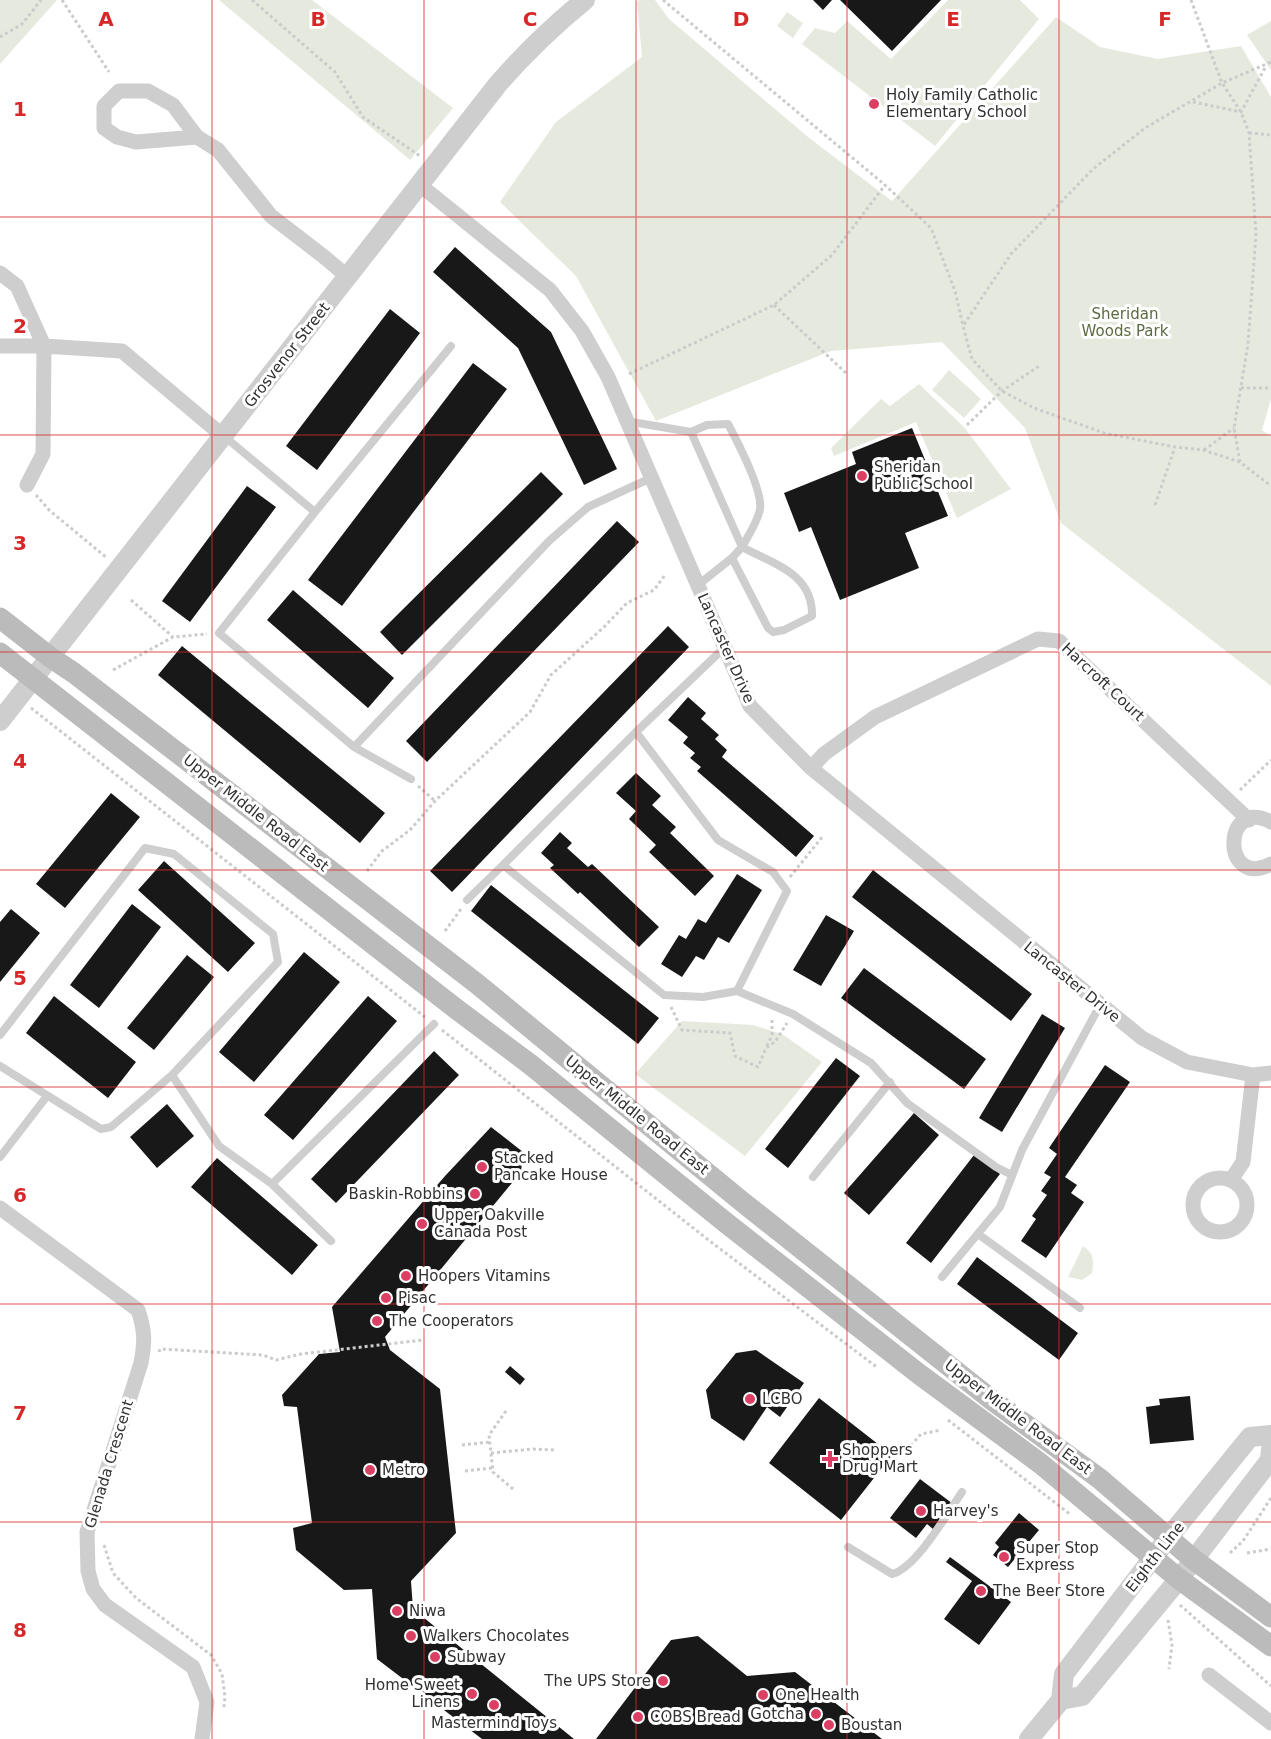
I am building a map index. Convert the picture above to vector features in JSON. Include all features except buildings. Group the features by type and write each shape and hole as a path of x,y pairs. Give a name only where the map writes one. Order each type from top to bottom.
{"main road":[{"name":"Upper Middle Road East","path":"0,618 476,983 740,1200 992,1400 1100,1479 1193,1559 1271,1617"},
{"name":"Upper Middle Road East","path":"0,653 531,1065 725,1222 919,1374 1041,1464 1154,1559 1173,1586 1271,1646"}],"street":[{"name":"Grosvenor Street","path":"0,721 523,55 585,0"},
{"path":"197,137 136,142 117,137 104,128 104,106 119,91 148,91 173,105 197,137 218,150 271,216 348,277"},
{"name":"Lancaster Drive","path":"420,185 549,290 582,331 608,378 750,706 811,768 1142,1038 1187,1062 1253,1075 1271,1073"},
{"path":"0,273 17,286 44,346 43,454 27,485"},
{"path":"0,346 44,346 122,351 224,436"},
{"name":"Harcroft Court","path":"811,768 824,754 875,717 1038,639 1059,640 1249,820"},
{"path":"1271,822 1257,818 1249,820 1242,824 1233,837 1234,853 1239,860 1253,868 1271,864"},
{"path":"1231,1180 1244,1162 1253,1075"},
{"name":"Glenada Crescent","path":"0,1208 138,1310 145,1331 141,1363 87,1532 88,1571 93,1589 105,1605 193,1667 207,1702 202,1739"},
{"name":"Eighth Line","path":"1029,1739 1060,1700 1064,1674 1168,1538 1250,1437 1271,1435"},
{"name":"Eighth Line","path":"1060,1700 1082,1696 1173,1586 1270,1460 1271,1449"},
{"path":"1209,1675 1271,1723"}],"lane":[{"path":"411,779 354,747 219,633 451,346"},
{"path":"627,421 691,432 707,425 728,424 753,478 760,502 760,511 742,547 698,585"},
{"path":"691,432 742,547 795,574 805,587 812,605 812,616 784,630 773,632 768,628 732,558"},
{"path":"224,436 315,512"},
{"path":"354,747 549,541 588,507 651,478"},
{"path":"467,900 725,647"},
{"path":"636,732 718,840 773,872 787,891 737,991"},
{"path":"0,1035 145,848 174,854 273,934 278,962 172,1075 111,1127 101,1129 0,1066"},
{"path":"502,865 664,995 703,997 737,991 793,1014 871,1064 907,1102 996,1167 1012,1176"},
{"path":"942,1277 1000,1207 1022,1150 1100,1005"},
{"path":"272,1184 434,1024"},
{"path":"172,1075 219,1146 272,1184 332,1241"},
{"path":"813,1177 890,1082"},
{"path":"0,1156 47,1096"},
{"path":"978,1234 1080,1308"},
{"path":"848,1547 892,1574 898,1572 915,1558 962,1492"}],"path":[{"path":"0,38 22,24 41,0"},
{"path":"62,0 109,72"},
{"path":"252,0 335,72 363,117 435,165"},
{"path":"663,0 885,185 931,228 955,291 972,359 1002,391 1034,408 1104,434 1203,450 1240,462 1271,486"},
{"path":"1191,0 1222,83 1241,111 1249,133 1256,234 1248,344 1234,428 1240,462"},
{"path":"963,326 1011,254 1093,169 1145,128 1222,83 1269,63"},
{"path":"1241,111 1269,63"},
{"path":"1191,102 1241,111"},
{"path":"1249,133 1271,135"},
{"path":"629,374 774,305 832,255 885,185"},
{"path":"774,305 848,375"},
{"path":"967,425 1002,391 1039,366"},
{"path":"1241,388 1271,388"},
{"path":"1203,450 1234,428"},
{"path":"1155,505 1175,447"},
{"path":"27,485 49,510 120,568"},
{"path":"367,871 382,852 410,830 435,801 530,712 551,675 627,603 654,590 665,575"},
{"path":"131,600 173,637"},
{"path":"113,670 173,637 219,633"},
{"path":"18,698 711,1242 884,1372"},
{"path":"1235,794 1271,760"},
{"path":"411,779 435,801"},
{"path":"783,885 823,837"},
{"path":"445,932 467,900"},
{"path":"664,995 682,1030 730,1034 735,1056 758,1067 772,1035 772,1005"},
{"path":"766,1048 775,1042 793,1014"},
{"path":"157,1359 160,1349 263,1355 276,1360 301,1354 423,1340"},
{"path":"506,1411 489,1435 489,1442 493,1472 513,1489"},
{"path":"941,1415 1075,1519"},
{"path":"907,1450 921,1434 941,1430"},
{"path":"462,1445 489,1442"},
{"path":"491,1453 533,1449 554,1450"},
{"path":"465,1471 492,1468"},
{"path":"1230,1553 1243,1541 1271,1498"},
{"path":"103,1540 113,1573 136,1598 211,1655 222,1674 224,1707"},
{"path":"1247,1553 1271,1548"},
{"path":"1173,1586 1271,1686"},
{"path":"1168,1620 1172,1645 1169,1669"}],"green space":[{"path":"0,0 57,0 0,64"},
{"path":"219,0 312,0 453,108 410,160"},
{"name":"Sheridan Woods Park","path":"655,0 669,19 808,137 892,201 1056,17 1100,47 1158,59 1241,46 1271,97 1271,399 1262,430 1271,436 1271,686 1061,523 1025,428 942,342 831,351 656,421 576,276 500,202 556,122 642,57 637,2"},
{"path":"948,0 1020,0 1039,19 935,146 802,44 815,28 835,33 847,21 891,59"},
{"path":"787,12 803,23 793,38 777,26"},
{"path":"1271,21 1271,70 1247,35"},
{"path":"949,370 981,399 964,418 932,390"},
{"path":"919,384 964,427 1011,489 957,518 916,422 834,456 831,448 881,399 890,406"},
{"path":"682,1021 753,1025 782,1034 822,1062 745,1156 635,1074"},
{"path":"1083,1246 1092,1257 1092,1273 1082,1280 1068,1277"}],"place":[{"name":"Holy Family Catholic Elementary School","path":"874,104"},
{"name":"Sheridan Public School","path":"862,476"},
{"name":"Stacked Pancake House","path":"482,1167"},
{"name":"Baskin-Robbins","path":"475,1194"},
{"name":"Upper Oakville Canada Post","path":"422,1224"},
{"name":"Hoopers Vitamins","path":"406,1276"},
{"name":"Pisac","path":"386,1298"},
{"name":"The Cooperators","path":"377,1321"},
{"name":"LCBO","path":"750,1399"},
{"name":"Shoppers Drug Mart","path":"830,1459"},
{"name":"Metro","path":"370,1470"},
{"name":"Harvey's","path":"921,1511"},
{"name":"Super Stop Express","path":"1004,1557"},
{"name":"The Beer Store","path":"981,1591"},
{"name":"Niwa","path":"397,1611"},
{"name":"Walkers Chocolates","path":"411,1636"},
{"name":"Subway","path":"435,1657"},
{"name":"The UPS Store","path":"663,1681"},
{"name":"Home Sweet Linens","path":"472,1694"},
{"name":"One Health","path":"763,1695"},
{"name":"Mastermind Toys","path":"494,1705"},
{"name":"Gotcha","path":"816,1714"},
{"name":"COBS Bread","path":"638,1717"},
{"name":"Boustan","path":"829,1725"}]}
